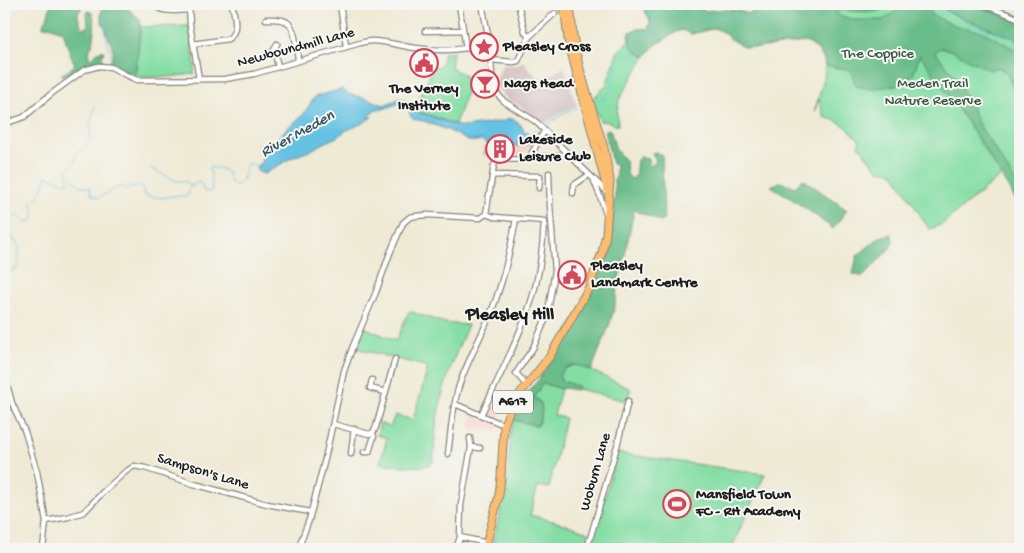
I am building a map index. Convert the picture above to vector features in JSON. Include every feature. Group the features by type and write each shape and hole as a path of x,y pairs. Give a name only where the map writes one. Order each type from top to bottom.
{"highway":[{"name":"A617","path":"564,4 568,40 609,194"},
{"name":"A617","path":"486,546 499,495 504,425 510,408 550,356 588,289 602,253 606,234 610,180 604,148 579,66 573,36 570,4"}],"street":[{"path":"154,4 161,11 189,7 199,79"},
{"path":"193,44 228,39 231,36 235,29 232,4"},
{"path":"340,4 346,46"},
{"path":"459,4 466,48"},
{"path":"482,4 489,40 493,85 496,92 505,102 539,125 609,194"},
{"path":"518,4 525,32 529,37"},
{"path":"980,4 1020,19"},
{"path":"490,60 518,61 529,37 555,13"},
{"path":"266,19 281,19 290,25 295,40 298,62"},
{"path":"425,30 431,28 463,30"},
{"name":"Newboundmill Lane","path":"466,48 489,40"},
{"name":"Newboundmill Lane","path":"4,124 24,116 84,70 99,66 111,67 137,80 225,79 254,74 346,46 373,41 417,48 466,48 478,51 490,60"},
{"path":"278,44 274,49 278,67"},
{"path":"298,549 325,459 342,380 353,346 403,223 410,217 428,215 480,218 486,214 494,165 497,160 525,159 532,153 544,130"},
{"path":"529,156 544,157 565,155 567,153"},
{"path":"526,385 516,373 533,348 547,316 555,271 549,173"},
{"path":"493,175 540,176 539,188"},
{"path":"573,193 574,185 589,175"},
{"path":"594,180 607,221"},
{"path":"486,214 494,217 551,221"},
{"path":"448,454 455,404 460,385 503,278 516,219"},
{"path":"481,415 530,305 543,245 544,221"},
{"path":"372,433 376,427 394,359"},
{"path":"4,372 12,403 25,432 37,472 46,521 43,549"},
{"path":"372,380 370,388 385,392"},
{"name":"Woburn Lane","path":"587,549 628,401"},
{"path":"455,404 504,425"},
{"path":"333,424 369,434 372,433"},
{"path":"351,454 354,430"},
{"path":"364,452 369,452 374,436 372,433"},
{"path":"456,549 460,537 461,505 471,447 470,438"},
{"path":"471,447 480,448"},
{"name":"Sampson's Lane","path":"46,521 84,512 103,492 134,466 268,504 310,512"},
{"path":"460,537 486,546"}],"shaded area":[{"path":"523,61 539,80 564,67 577,106 566,110 543,124 525,109 507,99 497,87 496,81 502,65 515,65"},
{"path":"506,144 531,144 530,149 522,153 522,156 496,155 497,146 506,147"},
{"path":"483,147 497,148 496,155 492,157 483,155"},
{"path":"489,406 501,411 497,430 470,429 472,415 486,420"}],"green space":[{"path":"51,4 80,4 81,9 78,17 82,28 87,28 88,26 88,11 92,13 94,35 89,57 93,58 97,52 104,51 100,63 62,77 62,74 75,64 63,31 49,26 43,27"},
{"path":"106,4 125,4 140,19 135,77 109,64 114,54 101,16 102,8"},
{"name":"Meden Trail Nature Reserve","path":"643,4 665,6 670,4 693,4 705,11 727,10 748,14 764,4 989,4 1020,16 1020,207 1001,176 941,225 929,229 893,172 878,170 858,145 860,141 851,132 840,123 824,117 819,99 814,113 823,80 825,63 823,57 811,44 804,42 757,48 744,47 715,28 691,34 682,30 676,32 652,47 634,74 619,100 618,125 600,121 592,99 606,86 617,53 628,41 630,32 637,29 648,29 650,19"},
{"name":"The Coppice","path":"643,4 665,6 670,4 693,4 705,11 727,10 748,14 764,4 884,4 881,10 872,12 835,10 840,16 857,20 883,20 903,4 933,4 930,14 954,25 984,32 1014,49 1020,56 1020,107 1007,73 998,67 990,70 947,49 941,48 935,52 960,82 977,121 1020,189 1020,207 972,130 920,55 913,75 897,85 871,89 856,86 848,69 825,66 818,50 808,43 757,48 744,47 715,28 691,34 682,30 676,32 653,47 645,57 632,48 630,42 630,32 637,29 648,29 650,25 650,19"},
{"path":"953,4 971,4 1020,22 1020,42 945,10"},
{"path":"189,26 195,65 194,74 167,77 135,77 140,27"},
{"path":"453,52 451,68 465,75 466,94 455,124 418,113 411,103 418,101 434,66 440,67 443,53"},
{"path":"607,129 610,130 616,150 626,162 627,174 631,179 635,177 637,160 641,156 648,159 649,166 653,165 656,161 652,153 655,152 662,155 664,219 662,222 634,210 618,282 615,306 591,371 573,365 562,371 559,376 562,381 577,386 578,389 561,389 543,383 534,397 541,403 542,412 538,426 514,420 522,399 539,379 556,353 601,272 611,234 615,196 614,180 616,178 616,164 612,164 605,132"},
{"path":"803,179 847,210 833,229 803,206 771,186 780,182 795,187"},
{"path":"892,234 893,242 890,248 863,277 853,274 857,256 880,237"},
{"path":"409,311 444,323 468,325 451,366 441,398 433,462 422,466 380,463 387,438 377,435 380,423 390,427 395,415 413,420 428,367 355,348 364,327 396,341"},
{"path":"574,365 581,366 631,389 626,401 578,389 576,386 562,381 559,376 563,370"},
{"path":"543,383 561,389 554,415 565,418 549,488 538,486 530,515 590,533 586,549 491,549 508,477 510,435 514,420 538,426 541,403 534,397"},
{"name":"Mansfield Town FC - RH Academy","path":"617,453 765,474 731,549 590,549"}],"water":[{"path":"343,89 348,94 384,105 400,98 406,100 418,113 430,115 459,126 465,127 512,119 522,126 524,132 527,131 529,137 532,138 531,144 517,146 512,144 488,144 481,140 468,141 450,131 413,119 407,105 400,103 383,109 376,109 369,117 372,117 337,137 291,158 264,174 259,172 256,168 261,163 265,149 303,115 316,96"}],"waterway":[{"path":"103,4 106,37 112,56"},
{"name":"River Meden","path":"597,101 604,99 612,90 615,64 620,52 633,55 636,51 634,39 648,34 655,22 645,9 646,4 651,4"},
{"name":"River Meden","path":"652,4 657,6 667,16 671,15 674,4"},
{"name":"River Meden","path":"680,4 695,16 743,19 751,23 761,13 784,9 789,4"},
{"name":"River Meden","path":"807,4 816,4"},
{"name":"River Meden","path":"868,4 875,4"},
{"name":"River Meden","path":"923,4 935,8 944,15 952,9 968,23 1015,39 1020,50"},
{"path":"69,176 67,170 75,161 79,151 84,148 90,139 90,122 95,107"},
{"name":"River Meden","path":"543,127 566,112 577,108"},
{"name":"River Meden","path":"531,138 533,132 539,129"},
{"name":"River Meden","path":"4,217 19,216 26,222 32,220 34,210 31,203 42,192 47,176 65,183 69,182 67,179 70,177 81,186 90,188 91,194 98,198 119,187 127,189 136,186 142,187 145,196 162,198 187,196 192,186 199,182 203,190 209,192 212,190 209,167 227,172 231,182 237,186 243,179 246,165 251,163 257,168"},
{"path":"150,168 176,181 184,181 192,186"},
{"path":"11,218 9,233 19,247 19,260 16,270 12,270"}],"place":[{"name":"Pleasley Cross","path":"484,47"},
{"name":"The Verney Institute","path":"424,63"},
{"name":"Nags Head","path":"485,84"},
{"name":"Lakeside Leisure Club","path":"500,149"},
{"name":"Pleasley Landmark Centre","path":"572,275"},
{"name":"Mansfield Town FC - RH Academy","path":"677,504"}],"district":[{"name":"Pleasley Hill","path":"510,315"}]}
